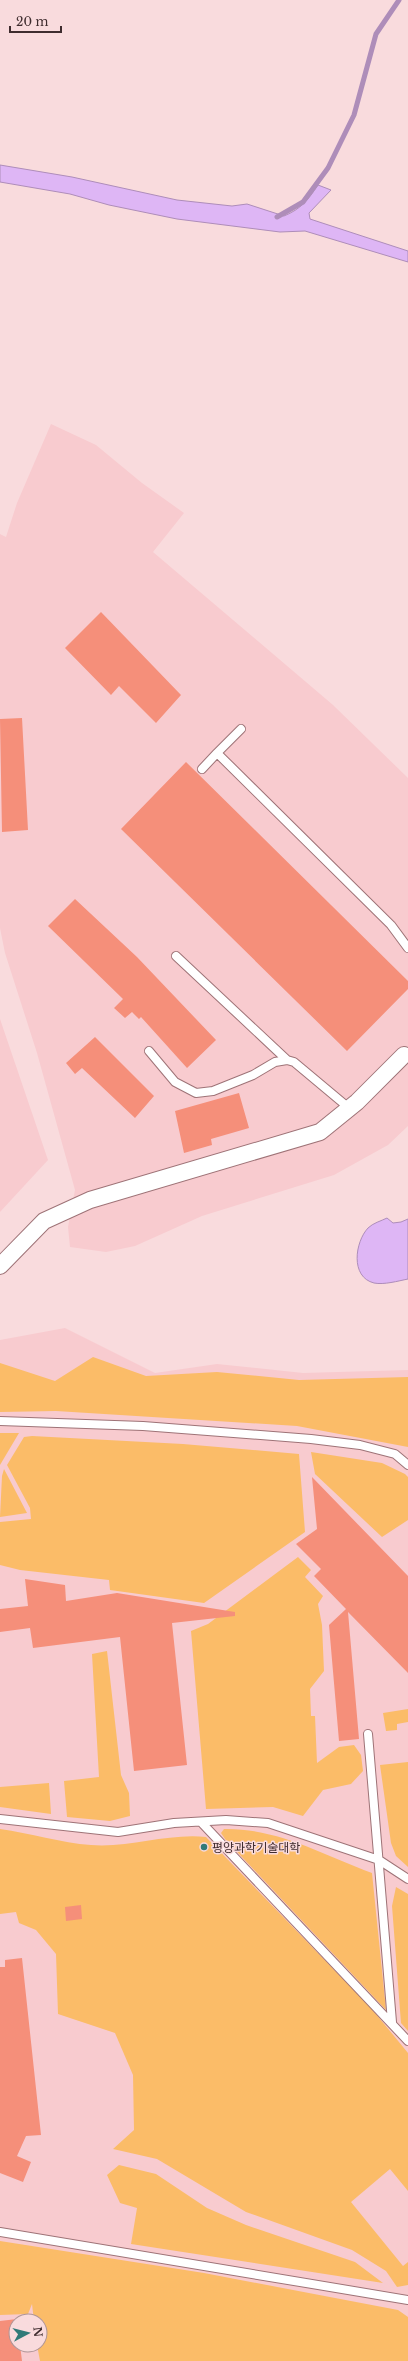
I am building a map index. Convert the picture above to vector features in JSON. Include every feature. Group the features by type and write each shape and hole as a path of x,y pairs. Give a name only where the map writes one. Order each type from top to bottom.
{"street":[{"path":"0,1266 44,1221 90,1200 251,1154 320,1132 349,1108 406,1051"}],"lane":[{"path":"202,769 241,729"},
{"path":"217,753 391,925 408,948"},
{"path":"176,956 288,1060 294,1062 349,1108"},
{"path":"149,1052 176,1082 196,1093 213,1091 252,1075 275,1062 288,1060"},
{"path":"0,1422 143,1426 310,1439 360,1445 395,1454 408,1465"},
{"path":"368,1734 392,2022"},
{"path":"0,1819 118,1832 201,1822 232,1820 268,1823 379,1860 408,1879"},
{"path":"201,1822 392,2022 408,2041"},
{"path":"0,2232 408,2300"}],"shaded area":[{"path":"0,165 72,177 177,200 232,206 247,204 284,216 304,204 318,185 331,190 309,213 310,219 408,251 408,262 305,231 280,232 177,219 109,205 70,194 0,182"},
{"path":"51,424 96,445 142,483 184,513 153,552 333,705 408,778 408,1126 388,1145 334,1175 202,1216 135,1246 106,1252 70,1247 68,1227 75,1190 37,1053 5,953 0,928 0,534 6,537 17,503"},
{"path":"0,1019 48,1160 0,1212"},
{"path":"387,1218 393,1223 408,1219 408,1279 387,1283 374,1283 366,1279 361,1274 358,1267 358,1250 360,1242 368,1228"},
{"name":"평양과학기술대학","path":"65,1328 155,1373 217,1364 303,1373 408,1370 408,2361 0,2361 0,1340"},
{"path":"93,1357 146,1376 217,1372 299,1380 408,1377 408,1447 297,1426 56,1411 0,1412 0,1363 55,1381"},
{"path":"0,1433 19,1433 0,1465"},
{"path":"32,1436 183,1444 299,1454 305,1532 204,1603 110,1590 109,1580 20,1570 0,1565 0,1522 31,1519 30,1508 7,1465 24,1437"},
{"path":"311,1452 382,1463 405,1474 408,1477 408,1520 382,1537 315,1474"},
{"path":"4,1469 27,1513 0,1517 2,1476"},
{"path":"298,1557 311,1570 305,1577 323,1596 318,1604 322,1625 324,1671 310,1689 311,1716 315,1716 317,1763 339,1747 354,1745 361,1755 363,1771 351,1784 323,1790 303,1816 273,1807 206,1809 191,1631 208,1624"},
{"path":"107,1651 121,1775 129,1793 130,1816 110,1821 67,1817 64,1781 99,1777 92,1654"},
{"path":"408,1709 408,1722 397,1724 397,1730 386,1731 383,1713"},
{"path":"408,1762 408,1867 396,1856 391,1843 380,1765"},
{"path":"49,1783 51,1814 0,1807 0,1787"},
{"path":"0,1829 91,1845 120,1844 177,1837 206,1837 371,2008 408,2053 408,2191 390,2169 351,2202 403,2266 408,2262 408,2285 397,2287 386,2271 352,2250 246,2212 157,2159 113,2149 134,2130 133,2075 115,2033 58,2014 56,1954 36,1930 19,1923 16,1912 0,1914"},
{"path":"224,1829 244,1830 282,1838 372,1873 386,2010 225,1839 221,1833"},
{"path":"396,1887 408,1894 408,2031 401,2023 392,1906"},
{"path":"119,2165 156,2174 207,2208 246,2225 355,2262 383,2283 131,2244 137,2208 120,2203 107,2175"},
{"path":"0,2241 204,2273 398,2310 408,2317 408,2361 40,2361 38,2353 48,2353 48,2313 33,2313 32,2304 28,2313 8,2313 8,2315 0,2315"}],"building":[{"path":"101,612 181,695 156,723 119,686 111,695 65,648"},
{"path":"22,718 28,830 2,832 0,719"},
{"path":"186,762 408,981 408,989 347,1051 121,829"},
{"path":"75,899 137,957 216,1040 187,1068 141,1017 139,1019 132,1012 125,1018 114,1008 123,999 48,926"},
{"path":"95,1037 154,1096 135,1118 82,1068 75,1074 66,1063"},
{"path":"239,1093 249,1128 211,1139 212,1145 184,1153 175,1111"},
{"path":"312,1477 408,1576 408,1673 348,1612 359,1739 339,1741 329,1625 346,1609 314,1576 321,1569 296,1544 317,1529"},
{"path":"25,1579 65,1585 66,1601 117,1593 235,1612 235,1616 172,1623 187,1765 134,1771 120,1637 33,1648 30,1628 0,1632 0,1609 28,1606"},
{"path":"81,1905 82,1919 66,1921 65,1907"},
{"path":"22,1958 41,2135 26,2136 17,2156 31,2162 23,2182 0,2173 0,1967 5,1967 5,1960"},
{"path":"8,2320 8,2353 21,2353 22,2361 0,2361 0,2321"}],"waterway":[{"path":"277,217 303,202 328,168 354,115 376,34 399,0"}],"place":[{"name":"평양과학기술대학","path":"204,1847"}]}
